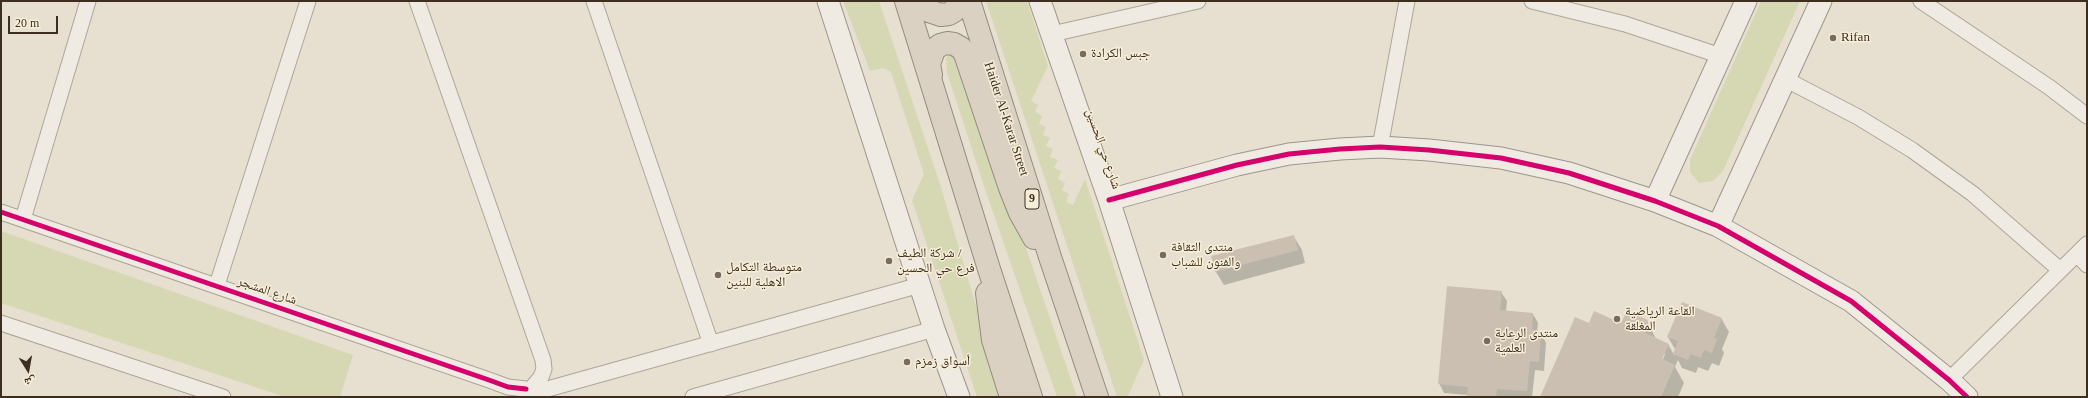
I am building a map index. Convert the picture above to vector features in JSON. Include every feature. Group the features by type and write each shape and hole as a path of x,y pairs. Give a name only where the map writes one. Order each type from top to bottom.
{"highway":[{"path":"906,1 931,77 989,270 1031,397"},
{"path":"922,1 929,11 941,15 949,14 954,11 960,1"},
{"name":"Haider Al-Karar Street","path":"969,1 1050,257 1097,397"},
{"path":"931,77 929,64 934,50 940,45 947,43 954,44 961,48 965,54 1020,213 1037,243 1050,257"},
{"path":"989,270 987,288 990,323 1010,397"}],"street":[{"path":"23,219 88,1"},
{"path":"217,285 308,1"},
{"path":"416,1 543,360 544,369 534,392"},
{"path":"594,1 712,344"},
{"path":"828,1 934,329 958,397"},
{"name":"شارع حي الحسين","path":"1040,1 1109,200 1172,397"},
{"path":"1052,34 1198,1"},
{"path":"1380,147 1407,1"},
{"path":"1532,1 1625,24 1721,56"},
{"path":"1654,201 1746,1"},
{"path":"1718,226 1821,1"},
{"path":"1921,1 2049,87 2087,116"},
{"path":"1785,78 1858,117 1912,150 1973,194 2060,270"},
{"path":"1109,200 1237,165 1289,154 1380,147 1501,158 1569,173 1654,201 1718,226 1850,301 1950,380 1966,397"},
{"name":"شارع المشجر","path":"1,212 217,285 501,384 534,392"},
{"path":"1950,380 2082,249 2087,265"},
{"path":"498,397 514,389 534,392 712,344 920,285"},
{"path":"1,323 185,391 224,397"},
{"path":"693,397 726,393 934,329"}],"green space":[{"path":"843,1 879,1 940,184 1003,397 977,397 912,200 924,174 891,72 883,68 870,71"},
{"path":"986,1 1027,1 1048,66 1031,101 1038,105 1035,112 1042,116 1039,124 1046,127 1043,135 1050,138 1046,146 1053,149 1050,157 1058,160 1054,168 1061,171 1058,179 1065,183 1062,190 1069,194 1066,202 1073,205 1085,179 1144,360 1128,396 1130,397 1117,397"},
{"path":"1761,1 1800,1 1723,171 1713,181 1699,183 1690,172 1690,160"},
{"path":"950,54 955,54 1003,181 1077,397 1057,397 987,195 947,73 946,58"},
{"path":"1,231 353,355 340,397 285,397 1,303"}],"building":[{"path":"1294,235 1298,250 1215,272 1211,256"},
{"path":"1447,286 1502,291 1500,310 1533,313 1532,329 1537,332 1541,332 1539,362 1530,361 1527,391 1497,389 1496,397 1467,397 1468,387 1438,384"},
{"path":"1682,302 1722,318 1714,338 1717,339 1712,353 1704,350 1701,358 1691,354 1688,360 1673,354 1678,341 1667,337"},
{"path":"1594,311 1621,323 1627,311 1648,320 1643,332 1669,344 1662,359 1675,365 1661,397 1540,397 1575,317 1589,323"}],"cycle path":[{"path":"1109,200 1237,165 1289,154 1340,149 1380,147 1429,150 1501,158 1569,173 1655,201 1718,226 1851,301 1949,380 1967,397"},
{"path":"1,212 508,387 526,389"}],"place":[{"name":"Rifan","path":"1833,38"},
{"name":"جبس الكرادة","path":"1083,54"},
{"name":"منتدى الثقافة والفنون للشباب","path":"1163,255"},
{"name":"شركة الطيف / فرع حي الحسين","path":"889,261"},
{"name":"متوسطة التكامل الاهلية للبنين","path":"718,275"},
{"name":"القاعة الرياضية المغلقة","path":"1617,319"},
{"name":"منتدى الرعاية العلمية","path":"1487,341"},
{"name":"أسواق زمزم","path":"907,362"}]}
